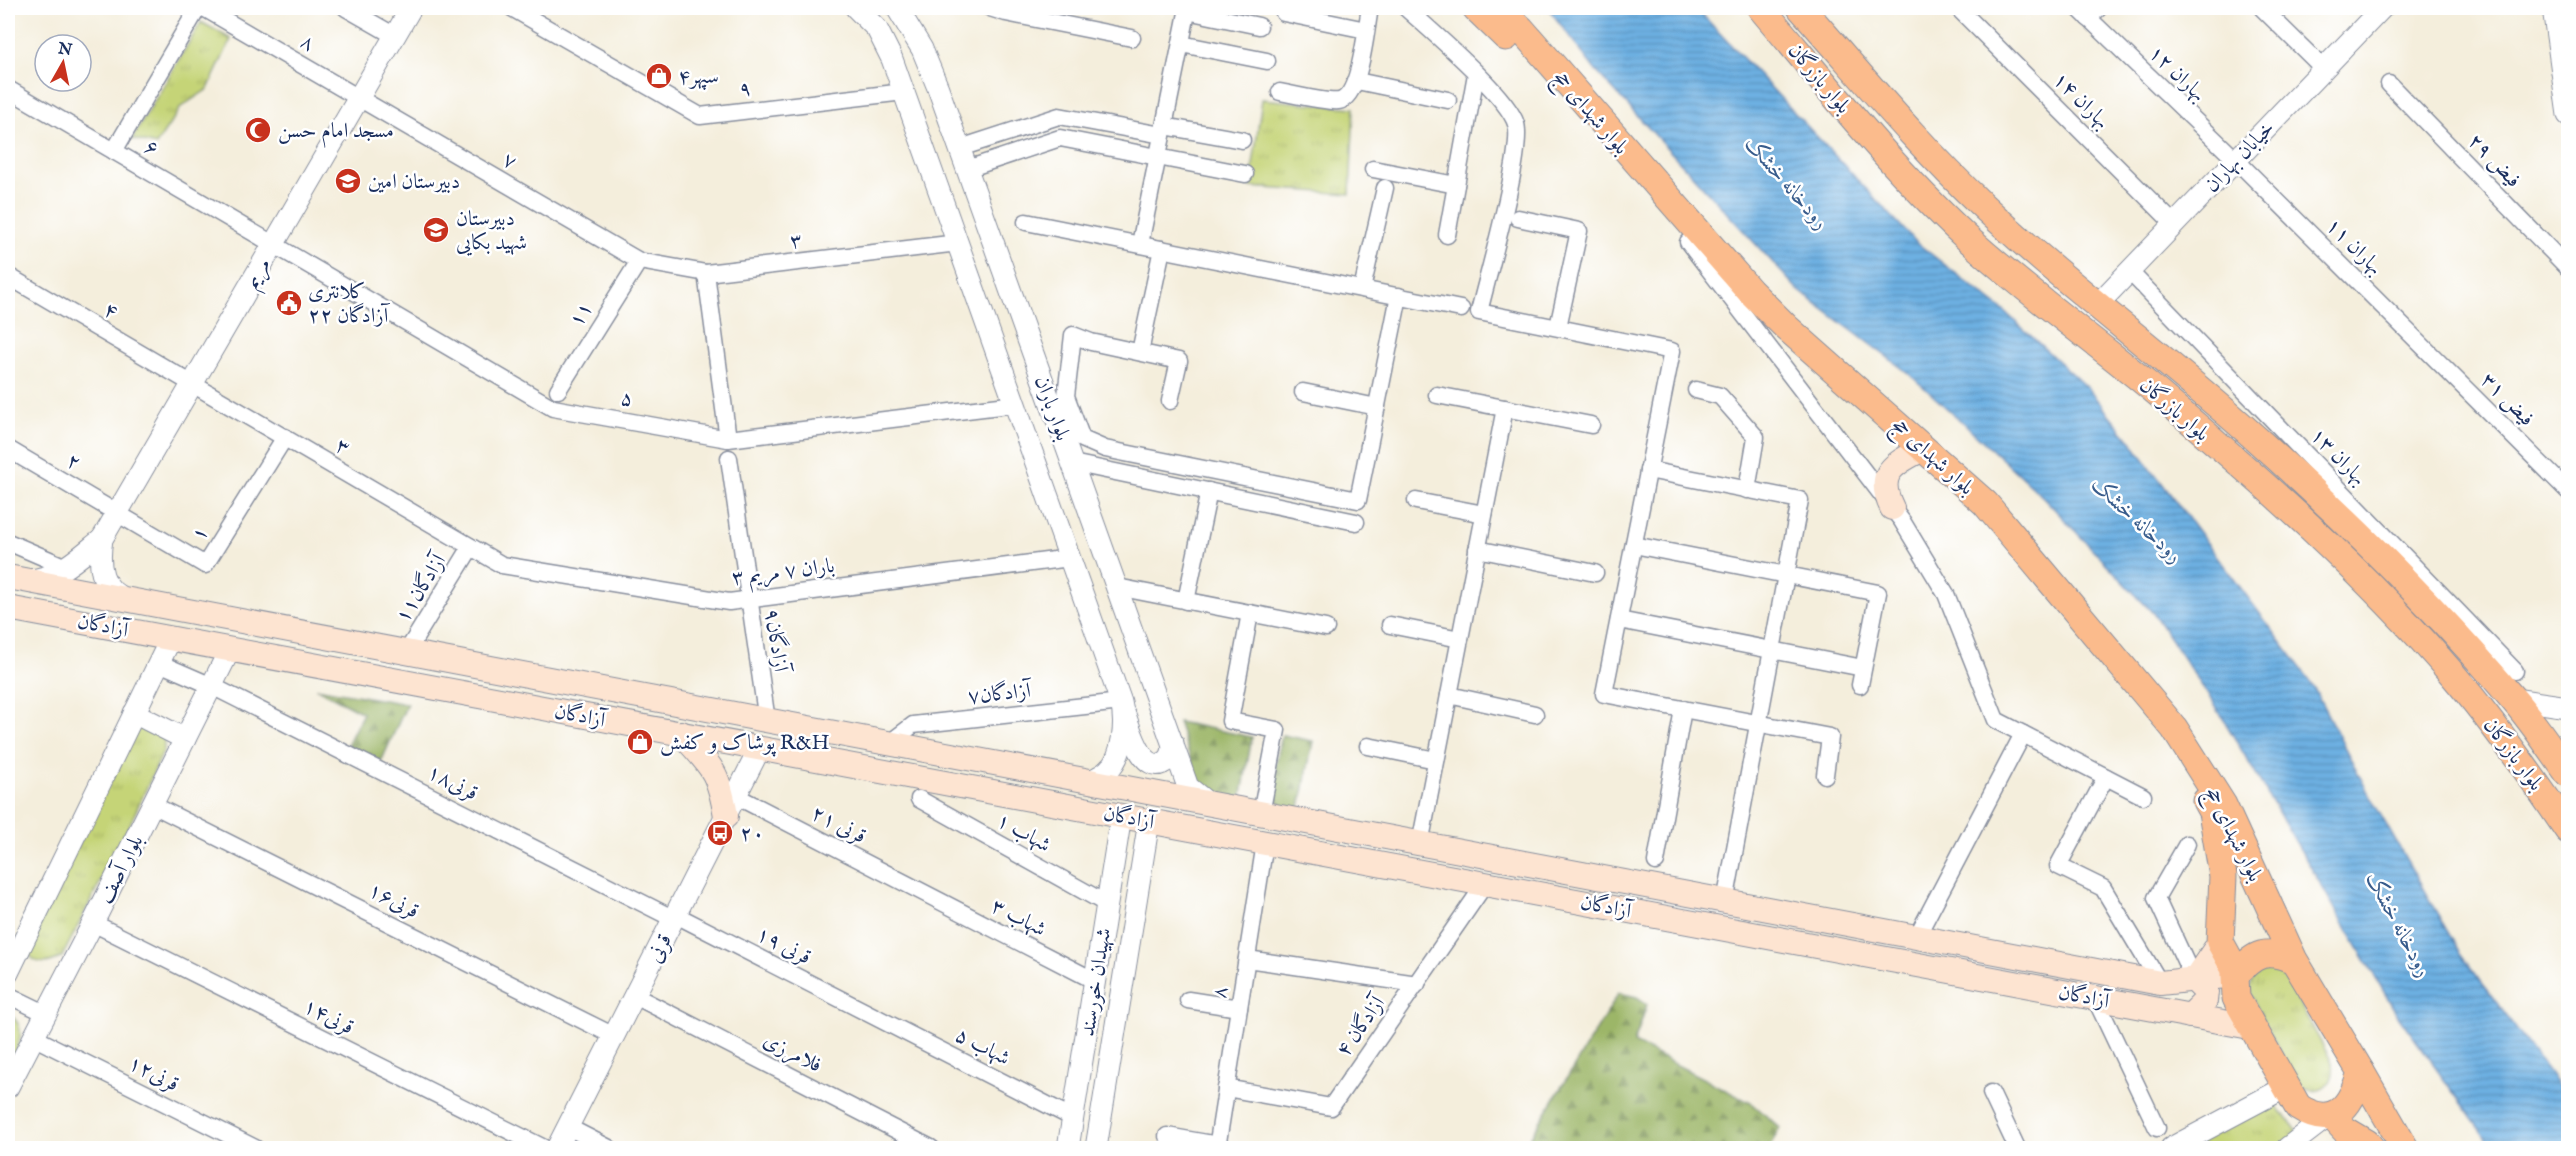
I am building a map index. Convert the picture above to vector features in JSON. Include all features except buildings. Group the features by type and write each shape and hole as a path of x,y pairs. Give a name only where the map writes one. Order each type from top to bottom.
{"main road":[{"name":"بلوار شهدای حج","path":"1476,8 1510,40 1688,242 1774,333 1917,452 1968,500 2165,736 2212,812 2223,876 2220,942"},
{"name":"بلوار شهدای حج","path":"1498,8 1521,29 1750,291 1786,327 1961,480 2050,578 2174,728 2223,805 2294,960 2405,1149"},
{"name":"بلوار بازرگان","path":"1761,8 1890,160 1967,237 2160,395 2311,528 2380,596 2454,676 2529,772 2568,830"},
{"name":"بلوار بازرگان","path":"1801,8 1920,142 1980,203 2097,305 2250,432 2329,505 2514,699 2568,773"},
{"path":"1892,508 1885,493 1887,476 1896,462 1917,452"},
{"name":"آزادگان","path":"14,579 2160,983 2236,974"},
{"path":"2380,596 2402,579"},
{"name":"آزادگان","path":"8,608 2250,1027"},
{"path":"681,734 718,777 731,806"},
{"path":"940,782 944,754"},
{"path":"1553,896 1558,870"},
{"path":"2190,1016 2205,1001 2206,992 2194,980 2220,942 2236,974 2235,998 2298,1107 2312,1116 2329,1117 2345,1108 2355,1092 2361,1072"},
{"path":"2236,974 2249,959 2263,954 2278,953 2294,960"},
{"path":"2329,1117 2367,1143 2372,1149"}],"street":[{"path":"114,151 198,8"},
{"name":"۸","path":"204,8 358,98"},
{"path":"346,8 395,36"},
{"name":"مریم","path":"102,539 411,8"},
{"name":"۹","path":"512,8 700,116 904,92"},
{"name":"بلوار باران","path":"856,8 877,29 892,59 1123,708 1120,751 1109,770 1091,781"},
{"name":"بلوار باران","path":"897,8 922,49 960,148 1188,787 1209,804"},
{"path":"990,8 1132,38"},
{"path":"1280,92 1339,101 1349,95 1357,81 1370,8"},
{"path":"1406,8 1476,74 1508,108 1516,123 1518,136 1479,312 1672,351 1604,694 1830,737 1825,775"},
{"name":"بهاران ۱۴","path":"1958,8 2174,224"},
{"path":"2262,8 2324,69"},
{"name":"خیابان بهاران","path":"2097,305 2382,8"},
{"path":"2546,8 2568,115"},
{"path":"1140,244 1188,9 1259,26"},
{"name":"بهاران ۱۲","path":"2088,11 2236,160"},
{"path":"1284,14 1366,30"},
{"path":"1181,44 1267,61"},
{"path":"1447,235 1476,74"},
{"path":"1357,81 1448,100"},
{"name":"فیض ۲۹","path":"2389,84 2568,268"},
{"name":"۶","path":"8,88 274,244"},
{"name":"۷","path":"358,98 639,261"},
{"path":"960,148 1059,116 1242,140"},
{"path":"967,169 1060,138 1245,174"},
{"name":"بهاران ۱۱","path":"2236,160 2441,363"},
{"path":"1373,169 1456,185"},
{"path":"1362,289 1385,188"},
{"path":"1518,218 1579,231 1557,327"},
{"path":"1026,222 1461,309"},
{"path":"1688,242 1892,508 1946,594 1996,720 2143,796"},
{"name":"۳","path":"639,261 706,273 958,243"},
{"name":"۵","path":"274,244 553,408 728,439 1016,404"},
{"path":"1140,352 1162,249"},
{"name":"۱۱","path":"558,390 639,261"},
{"name":"بهاران ۱۳","path":"2130,272 2516,671"},
{"path":"706,273 728,439"},
{"name":"۴","path":"8,276 192,383"},
{"path":"1170,401 1179,361 1091,342 1073,335 1066,396 1082,439 1105,449 1358,500 1399,296"},
{"name":"فیض ۳۱","path":"2441,363 2568,491"},
{"name":"۳","path":"192,383 471,547"},
{"path":"1696,390 1720,396 1756,437 1747,490"},
{"path":"1303,392 1377,407"},
{"path":"1437,395 1591,425"},
{"path":"1420,844 1505,408"},
{"name":"۱","path":"117,513 205,565 285,437"},
{"name":"۲","path":"8,449 117,513"},
{"name":"آزادگان۹","path":"729,458 767,721"},
{"path":"1072,463 1356,522"},
{"path":"1648,470 1800,500 1725,902"},
{"path":"1186,600 1209,491"},
{"path":"1416,501 1484,514"},
{"path":"14,579 39,579 66,567 102,539"},
{"path":"102,539 98,561 105,581 115,595 132,601"},
{"path":"8,542 66,567"},
{"path":"1634,545 1878,593 1860,685"},
{"name":"باران ۷ مریم ۳","path":"471,547 502,565 729,602 1070,558"},
{"name":"آزادگان۱۱","path":"406,653 471,547"},
{"path":"1477,549 1594,573"},
{"path":"1117,587 1326,628"},
{"path":"1250,613 1230,721 1277,730 1261,814"},
{"path":"1619,620 1863,668"},
{"path":"1390,625 1460,639"},
{"path":"8,973 171,638"},
{"name":"بلوار آصف","path":"8,1087 153,805 230,649"},
{"name":"قرنی۱۸","path":"159,663 212,686 675,917"},
{"path":"1449,695 1535,714"},
{"path":"2514,699 2568,707"},
{"path":"1123,708 1145,761 1153,765 1169,760 1173,752 1173,743"},
{"name":"آزادگان۷","path":"888,744 913,725 1123,708"},
{"path":"1656,862 1683,709"},
{"path":"134,713 185,739"},
{"path":"1916,938 2023,734"},
{"path":"1368,746 1436,760"},
{"name":"قرنی","path":"557,1149 760,748"},
{"path":"2106,777 2058,866 2103,888 2160,983"},
{"name":"شهاب ۱","path":"920,799 1107,904"},
{"name":"قرنی۱۶","path":"153,805 614,1036"},
{"name":"قرنی ۲۱","path":"731,806 922,892"},
{"name":"شهیدان خورسند","path":"1068,1149 1121,816"},
{"name":"شهیدان خورسند","path":"1096,1149 1149,821"},
{"name":"۸","path":"1217,1147 1265,843"},
{"path":"2187,844 2156,898 2194,980"},
{"path":"1115,851 1126,846 1138,850 1142,861"},
{"name":"آزادگان ۴","path":"1226,1088 1331,1107 1485,884"},
{"name":"شهاب ۳","path":"922,892 1095,981"},
{"name":"قرنی ۱۹","path":"675,917 872,1015"},
{"name":"قرنی۱۴","path":"93,923 544,1149"},
{"path":"1247,959 1417,984"},
{"path":"8,995 45,1013"},
{"name":"فلامرزی","path":"635,996 931,1149"},
{"path":"2095,998 2157,1128"},
{"path":"1188,1000 1239,1008"},
{"name":"شهاب ۵","path":"872,1015 1073,1118"},
{"name":"قرنی۱۲","path":"33,1037 255,1149"},
{"path":"2172,1149 2286,1087"},
{"path":"1991,1093 2017,1149"},
{"path":"2287,1149 2329,1117"},
{"path":"568,1127 609,1149"},
{"path":"1167,1136 1217,1147"}],"green space":[{"path":"201,22 231,39 208,89 181,107 156,145 132,139"},
{"path":"1262,99 1354,108 1350,194 1250,187"},
{"path":"316,688 407,704 381,762 347,745 363,713"},
{"path":"1178,722 1252,737 1241,799 1205,800"},
{"path":"143,724 164,735 164,750 130,824 62,957 43,963 38,962 27,951 127,738"},
{"path":"1282,735 1313,741 1298,818 1266,812"},
{"path":"2268,969 2282,972 2333,1064 2331,1079 2322,1089 2309,1090 2296,1082 2250,994 2254,978"},
{"path":"1619,993 1637,997 1647,1004 1634,1043 1753,1104 1780,1128 1770,1148 1524,1148"},
{"path":"8,1014 19,1026 20,1040 8,1069"},
{"path":"2273,1101 2300,1134 2280,1148 2188,1148"}],"water":[{"name":"رودخانه خشک","path":"1548,8 1696,8 1917,243 2004,311 2088,389 2126,435 2309,679 2371,798 2460,953 2568,1099 2568,1148 2493,1148 2397,1014 2218,710 2153,613 2044,498 1972,431 1907,372 1798,290 1596,71"}],"place":[{"name":"سپهر۴","path":"659,76"},
{"name":"مسجد امام حسن","path":"258,130"},
{"name":"دبیرستان امین","path":"348,181"},
{"name":"دبیرستان شهید بکایی","path":"436,230"},
{"name":"کلانتری ۲۲ آزادگان","path":"289,303"},
{"name":"پوشاک و کفش R&H","path":"640,742"},
{"name":"۲۰","path":"720,833"}]}
